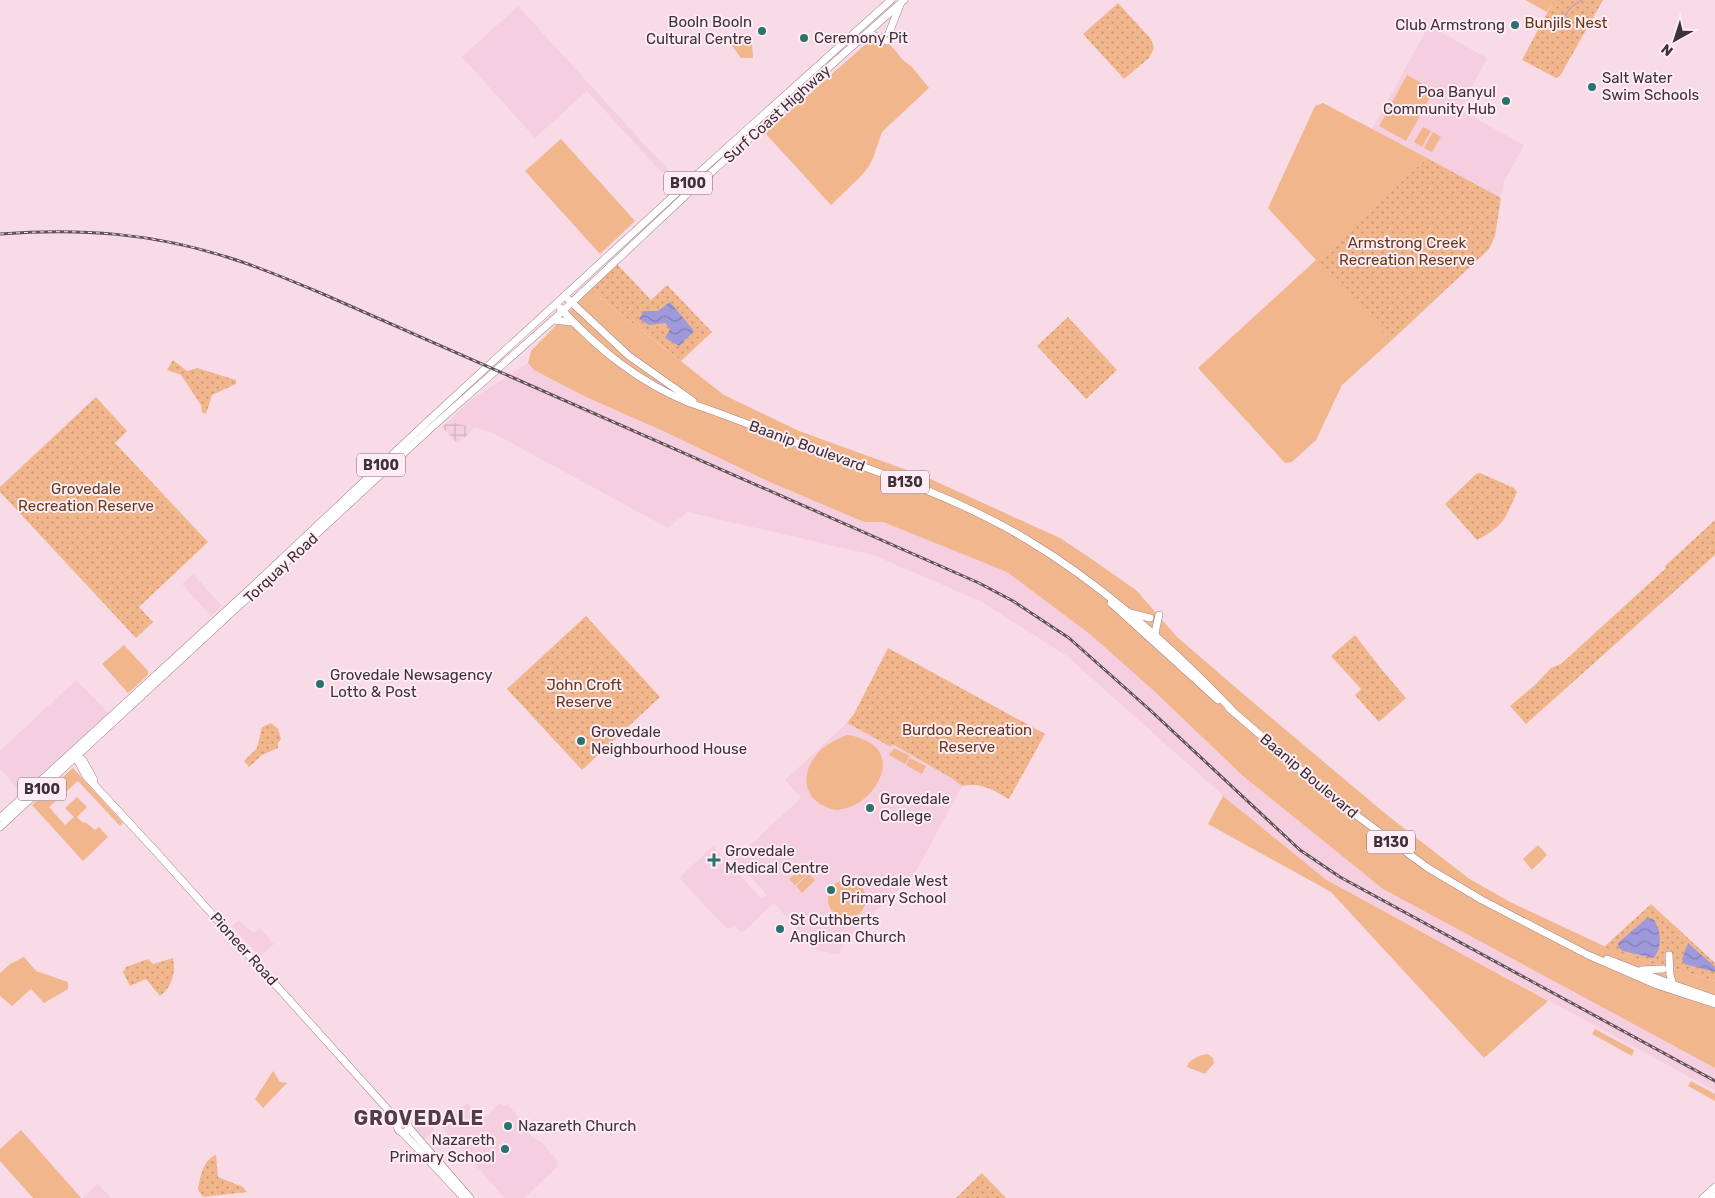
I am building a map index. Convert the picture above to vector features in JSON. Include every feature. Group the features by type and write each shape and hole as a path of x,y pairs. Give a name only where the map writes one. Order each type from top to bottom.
{"main road":[{"name":"Surf Coast Highway","path":"556,305 891,0"},
{"name":"Surf Coast Highway","path":"562,311 686,195 903,1"},
{"path":"889,33 903,1"},
{"path":"872,18 878,24"},
{"path":"868,33 887,41"},
{"path":"580,311 584,290"},
{"name":"Baanip Boulevard","path":"565,296 629,356 676,390 706,408"},
{"name":"Baanip Boulevard","path":"556,305 601,349 633,374 677,398 947,499 993,520 1026,539 1091,583 1130,613 1206,682 1232,710"},
{"name":"Torquay Road","path":"0,818 76,753 427,422 556,305"},
{"name":"Torquay Road","path":"90,744 432,427 562,311"},
{"path":"553,320 572,322"},
{"name":"Baanip Boulevard","path":"1091,583 1209,693 1232,710 1333,798 1428,868 1482,900 1569,945 1641,978 1715,1004"},
{"path":"1130,613 1150,618"},
{"path":"1155,636 1156,625 1160,615"},
{"path":"76,753 82,747 90,744"},
{"path":"68,765 87,772 86,757 90,744"},
{"name":"Torquay Road","path":"0,827 68,765 76,753"},
{"name":"Pioneer Road","path":"76,753 98,787 401,1124 399,1131 406,1131"},
{"name":"Baanip Boulevard","path":"1569,945 1715,999"},
{"path":"1669,955 1670,975 1673,985"},
{"path":"1634,970 1652,971 1663,969"},
{"path":"406,1131 464,1198"},
{"path":"406,1131 470,1198"},
{"path":"1702,1198 1715,1187"}],"shaded area":[{"path":"518,6 679,182 674,186 587,91 535,138 462,57"},
{"path":"1430,26 1487,58 1460,110 1524,145 1504,182 1502,194 1499,197 1372,129"},
{"path":"528,363 534,370 586,397 864,522 883,522 1007,572 1091,635 1154,691 1243,776 1383,889 1715,1068 1715,1091 1325,879 1265,833 1067,656 980,601 873,555 687,512 668,528 491,432 449,421 472,399"},
{"path":"449,421 474,428 458,444 442,427"},
{"path":"193,574 222,606 211,616 182,584"},
{"path":"76,680 109,714 23,794 0,769 0,751"},
{"path":"847,723 891,747 892,745 896,746 962,786 914,875 845,940 840,953 837,954 816,950 774,903 742,933 734,925 729,929 679,878 713,846 762,899 767,895 735,859 801,798 785,780"},
{"path":"239,920 253,933 260,928 274,944 260,957 232,926"},
{"name":"Nazareth Primary School","path":"467,1103 482,1120 500,1103 504,1106 507,1104 520,1119 522,1126 534,1139 540,1141 557,1160 557,1167 524,1198 505,1198 441,1127"},
{"path":"423,1117 435,1130 424,1140 414,1128 415,1124"},
{"path":"98,1184 111,1198 83,1198"}],"green space":[{"path":"1525,0 1554,0 1547,12"},
{"name":"Bunjils Nest","path":"1554,0 1603,0 1560,76 1556,78 1522,60"},
{"path":"1118,3 1151,39 1154,48 1149,58 1124,79 1083,34"},
{"path":"739,35 752,43 753,58 741,58 730,43"},
{"path":"875,36 887,41 929,88 882,132 869,166 831,205 765,133"},
{"path":"1407,75 1434,90 1406,141 1379,126"},
{"path":"1323,103 1427,158 1317,260 1391,341 1342,385 1316,440 1292,462 1285,463 1198,368 1316,260 1268,208 1315,106"},
{"path":"1423,127 1431,131 1422,147 1414,142"},
{"path":"1433,132 1441,137 1432,152 1424,148"},
{"path":"561,139 635,221 600,254 525,171"},
{"name":"Armstrong Creek Recreation Reserve","path":"1427,158 1501,198 1495,236 1489,249 1391,341 1316,260"},
{"path":"617,264 651,300 667,285 712,332 681,361 590,290"},
{"path":"590,290 724,395 799,431 926,477 1060,538 1093,560 1137,591 1177,637 1249,699 1387,815 1468,878 1510,902 1623,955 1715,981 1715,1068 1383,889 1243,776 1154,691 1091,635 1007,572 883,522 864,522 770,482 586,397 534,370 528,363 531,351"},
{"path":"1068,317 1117,370 1086,399 1037,346"},
{"path":"173,360 187,371 197,368 236,380 236,384 212,395 206,414 202,412 201,405 181,375 167,370"},
{"name":"Grovedale Recreation Reserve","path":"96,397 127,431 115,443 208,542 139,607 153,622 136,638 0,492 0,487"},
{"path":"1480,473 1514,488 1517,492 1503,521 1477,540 1445,504 1476,474"},
{"path":"1715,520 1715,555 1526,724 1510,706 1536,684 1551,668 1561,664 1666,568 1665,566"},
{"name":"John Croft Reserve","path":"586,616 660,697 582,770 507,689"},
{"path":"1355,635 1406,698 1379,722 1355,695 1361,689 1331,656"},
{"path":"124,645 148,671 148,675 128,693 102,664"},
{"name":"Burdoo Recreation Reserve","path":"888,648 1045,734 1009,799 982,786 962,786 896,746 892,745 891,747 847,723 854,714"},
{"path":"271,723 278,729 281,739 278,743 278,748 262,755 249,767 244,761 257,748 262,727"},
{"path":"847,735 860,738 874,746 881,755 883,765 881,776 868,796 847,808 834,810 815,800 807,786 806,778 808,769 818,753 828,745"},
{"path":"894,748 910,756 905,764 889,755"},
{"path":"910,758 926,766 922,774 906,765"},
{"path":"73,768 123,823 120,826 78,781 49,807 65,825 74,817 65,808 77,797 87,807 77,817 95,830 99,827 108,837 83,861 32,805"},
{"path":"1223,796 1325,879 1548,1001 1484,1058 1331,892 1208,824"},
{"path":"1538,845 1547,855 1532,870 1523,859"},
{"path":"803,867 809,873 795,885 789,879"},
{"path":"809,874 815,880 802,893 796,886"},
{"path":"847,880 860,886 866,899 860,912 847,918 834,912 828,899 834,886"},
{"path":"1651,904 1715,963 1715,981 1623,955 1604,947"},
{"path":"24,957 36,971 68,982 68,989 44,1003 31,989 12,1006 0,996 0,973 10,964"},
{"path":"173,958 174,969 172,979 168,988 160,996 146,979 130,986 123,972 126,967 148,959 153,964"},
{"path":"1595,1029 1634,1050 1632,1056 1592,1034"},
{"path":"1208,1054 1213,1058 1214,1063 1205,1074 1187,1067 1195,1058"},
{"path":"273,1071 280,1082 287,1083 263,1108 255,1099"},
{"path":"1691,1081 1715,1094 1715,1101 1688,1086"},
{"path":"21,1130 81,1198 33,1198 0,1161 0,1149"},
{"path":"216,1155 218,1177 243,1187 247,1192 203,1197 198,1190 201,1175 208,1161"},
{"path":"982,1173 1006,1198 956,1198"}],"water":[{"path":"670,302 694,331 679,346 665,338 670,329 665,323 649,325 639,319 644,311 658,311"},
{"path":"1647,918 1653,919 1656,923 1660,938 1660,944 1653,958 1623,951 1619,948 1618,943"},
{"path":"1688,943 1715,967 1715,972 1684,964 1682,959"}],"waterway":[{"path":"1562,23 1569,9 1582,0"}],"railway":[{"path":"0,234 30,232 116,234 173,243 254,266 323,294 979,583 1013,601 1069,638 1150,710 1300,850 1340,877 1715,1081"}],"place":[{"name":"Club Armstrong","path":"1515,25"},
{"name":"Booln Booln Cultural Centre","path":"762,31"},
{"name":"Ceremony Pit","path":"804,38"},
{"name":"Salt Water Swim Schools","path":"1592,87"},
{"name":"Poa Banyul Community Hub","path":"1506,101"},
{"name":"Grovedale Newsagency Lotto & Post","path":"320,684"},
{"name":"Grovedale Neighbourhood House","path":"581,741"},
{"name":"Grovedale College","path":"870,808"},
{"name":"Grovedale Medical Centre","path":"714,860"},
{"name":"Grovedale West Primary School","path":"831,890"},
{"name":"St Cuthberts Anglican Church","path":"780,929"},
{"name":"Nazareth Church","path":"508,1126"},
{"name":"Nazareth Primary School","path":"505,1149"}],"district":[{"name":"GROVEDALE","path":"419,1118"}]}
